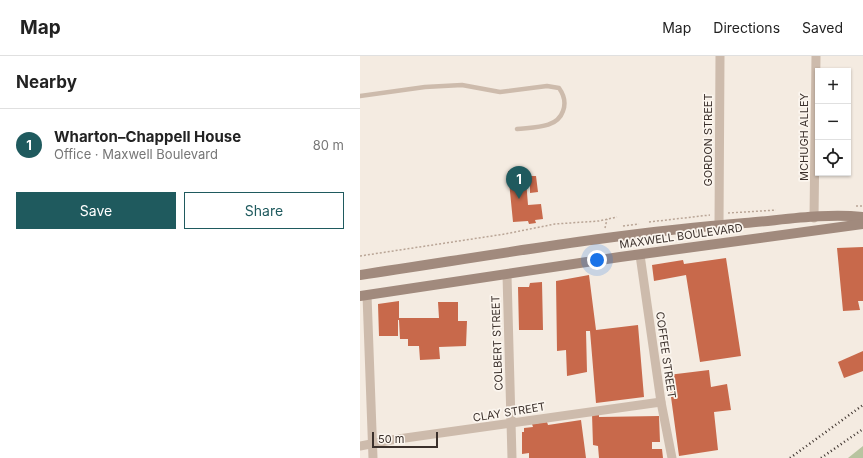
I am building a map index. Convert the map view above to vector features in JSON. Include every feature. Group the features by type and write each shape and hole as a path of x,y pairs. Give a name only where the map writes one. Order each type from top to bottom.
{"main road":[{"name":"MAXWELL BOULEVARD","path":"360,275 618,236 719,225 814,218 863,217"},
{"name":"MAXWELL BOULEVARD","path":"363,295 507,275 620,257 863,224"}],"street":[{"name":"GORDON STREET","path":"719,225 720,56"},
{"name":"MCHUGH ALLEY","path":"814,218 816,56"},
{"name":"COFFEE STREET","path":"640,255 661,402 672,458"},
{"name":"COLBERT STREET","path":"507,275 512,458"},
{"path":"363,295 372,458"},
{"name":"CLAY STREET","path":"360,446 391,440 661,402"}],"lane":[{"path":"360,96 462,85 500,92 547,86 559,88 563,94 565,106 561,118 553,124 517,129"}],"path":[{"path":"360,256 506,234 555,224 599,221 617,217"}],"green space":[{"path":"863,446 863,458 848,458"}],"building":[{"path":"526,169 527,174 530,176 536,176 538,192 530,193 530,180 526,180 528,205 541,204 543,219 535,220 536,223 529,224 528,221 513,222 508,171"},
{"path":"863,247 863,301 858,301 860,310 843,311 837,248"},
{"path":"726,258 741,356 700,362 686,275 654,281 652,265 683,260 684,264"},
{"path":"589,275 596,330 638,325 644,397 596,403 590,331 586,331 587,372 567,376 566,350 557,351 556,281"},
{"path":"542,282 543,330 519,330 518,287 529,287 530,283"},
{"path":"399,301 399,318 439,318 438,302 458,302 458,321 467,321 466,346 439,347 440,359 420,360 419,346 408,346 408,339 400,339 399,320 398,336 379,336 378,304"},
{"path":"863,351 863,371 844,378 838,362"},
{"path":"709,370 711,387 727,384 731,410 714,412 718,450 679,456 668,375"},
{"path":"592,414 599,414 599,417 659,416 660,442 652,442 652,449 662,449 663,458 599,458 598,446 593,445"},
{"path":"581,420 586,458 529,458 529,453 522,454 522,432 524,432 524,428 533,427 532,424 547,422 548,425"}],"railway":[{"path":"790,458 863,405"},
{"path":"821,458 863,429"}],"place":[{"name":"Wharton–Chappell House","path":"519,199"}]}
